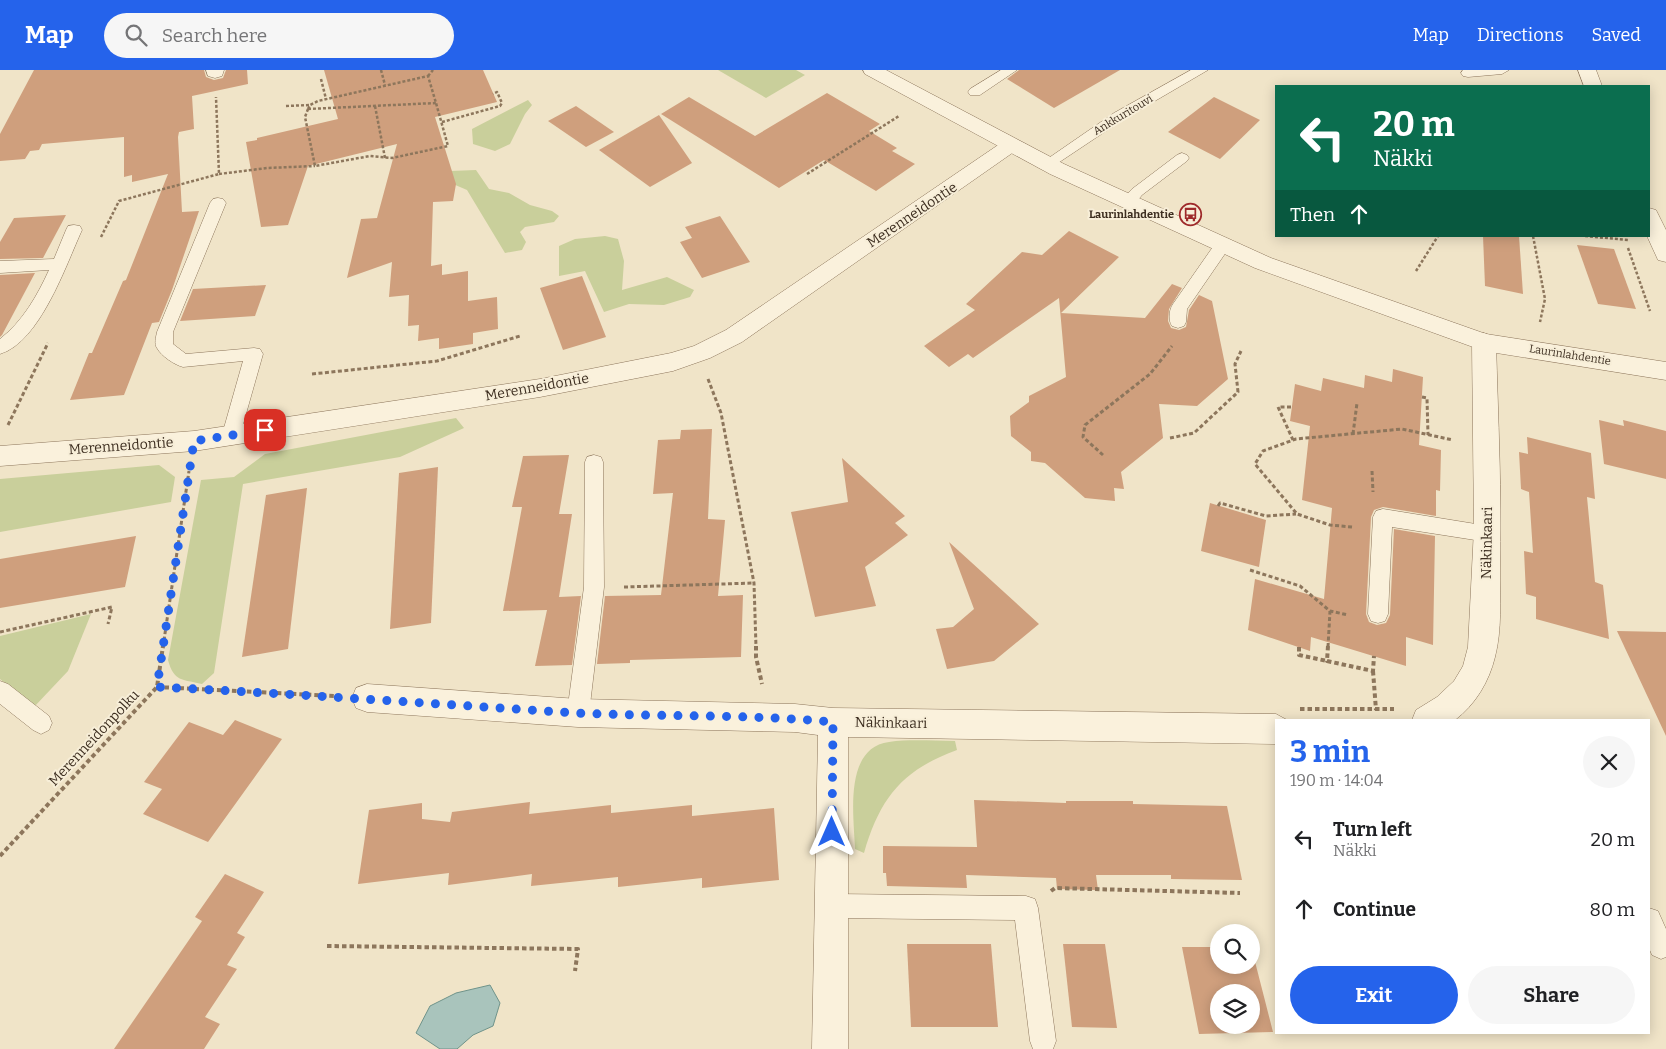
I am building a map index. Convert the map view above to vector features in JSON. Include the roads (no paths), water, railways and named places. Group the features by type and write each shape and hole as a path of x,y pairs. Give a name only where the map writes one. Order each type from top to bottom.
{"street":[{"name":"Laurinlahdentie","path":"872,70 1047,164 1263,263 1484,342 1666,371"},
{"path":"1587,70 1594,85"},
{"name":"Merenneidontie","path":"0,456 194,441 540,388 673,362 702,352 734,336 984,166 1011,145"},
{"path":"1650,217 1664,249"},
{"name":"Näkinkaari","path":"1443,718 1474,677 1483,646 1488,534 1484,342"},
{"name":"Näkinkaari","path":"367,698 578,713 795,718 833,722 1275,719"},
{"path":"830,1049 833,722"}],"lane":[{"path":"975,92 1010,70"},
{"name":"Ankkuritouvi","path":"1047,164 1119,116 1201,70"},
{"path":"1468,73 1502,70"},
{"path":"1128,202 1137,192 1182,158"},
{"path":"218,204 165,332 164,346 183,360 254,354 231,435"},
{"path":"0,348 13,340 36,311 74,230"},
{"path":"1178,322 1180,308 1223,245"},
{"path":"0,267 58,264"},
{"path":"578,713 594,587 594,462"},
{"path":"1378,614 1383,517 1488,534"},
{"path":"0,692 41,723"},
{"path":"832,906 1026,908 1044,1041"},
{"path":"1650,922 1661,946"}],"water":[{"path":"490,985 500,1003 493,1026 473,1035 457,1049 440,1049 416,1033 430,1006 456,993"}],"place":[{"name":"Laurinlahdentie","path":"1190,214"}]}
